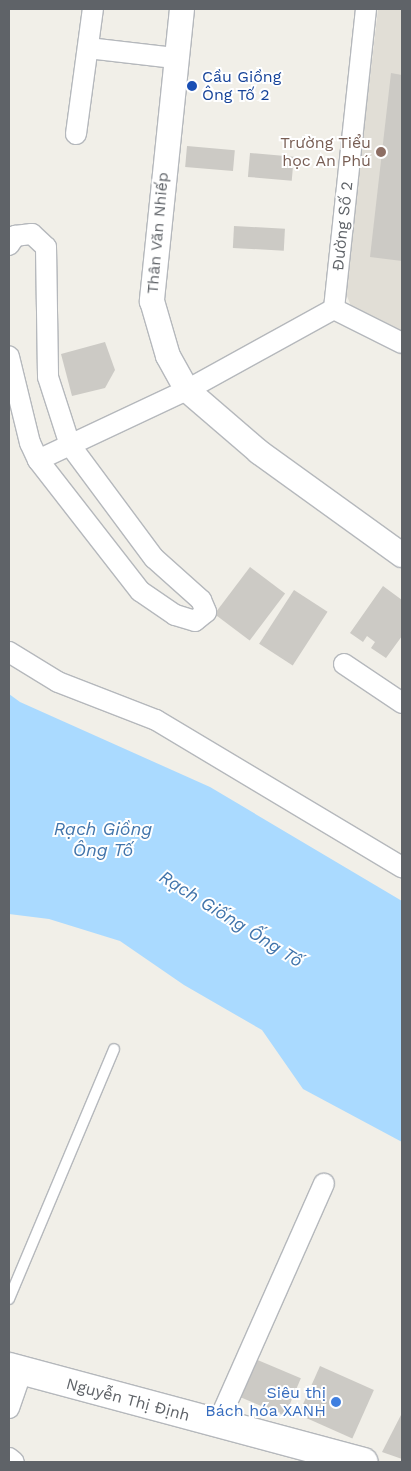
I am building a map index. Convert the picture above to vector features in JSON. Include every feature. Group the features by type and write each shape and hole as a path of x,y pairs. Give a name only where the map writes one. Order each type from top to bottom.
{"main road":[{"name":"Nguyễn Thị Định","path":"15,1369 218,1425 363,1462"}],"street":[{"path":"76,134 93,9"},
{"name":"Thân Văn Nhiếp","path":"182,9 174,58 152,301 168,356 187,390 259,452 402,555"},
{"name":"Đường Số 2","path":"334,309 366,9"},
{"path":"88,48 174,58"},
{"path":"9,245 15,236 32,234 46,247 48,377 70,445 154,558 201,600 206,612 195,621 175,616 140,591 38,460 30,443 9,357"},
{"path":"38,460 187,390 334,309 402,343"},
{"path":"9,652 58,682 156,720 402,867"},
{"path":"344,664 402,703"},
{"path":"218,1425 324,1184"},
{"path":"9,1408 15,1369"},
{"path":"9,1458 14,1462"}],"lane":[{"path":"9,1299 114,1049"}],"shaded area":[{"name":"Trường Tiểu học An Phú","path":"378,9 402,9 402,331 351,306 345,291"}],"water":[{"name":"Rạch Giồng Ông Tố","path":"9,694 20,702 210,787 402,901 402,1142 303,1089 262,1030 184,985 120,941 49,919 9,914"}],"building":[{"path":"391,73 402,75 402,261 370,257"},
{"path":"187,146 235,150 233,171 185,167"},
{"path":"250,153 294,157 292,181 248,177"},
{"path":"234,226 285,229 284,251 233,248"},
{"path":"105,342 115,370 105,388 72,396 61,354"},
{"path":"250,567 285,593 250,641 214,614"},
{"path":"383,586 402,600 402,636 386,658 371,648 375,642 367,636 363,642 350,633"},
{"path":"294,590 328,612 293,665 259,644"},
{"path":"253,1358 301,1378 285,1416 237,1396"},
{"name":"Siêu thị Bách hóa XANH","path":"320,1366 374,1390 352,1438 298,1414"},
{"path":"402,1413 402,1459 382,1452"}],"place":[{"name":"Cầu Giồng Ông Tố 2","path":"192,86"},
{"name":"Trường Tiểu học An Phú","path":"381,152"},
{"name":"Siêu thị Bách hóa XANH","path":"336,1402"}],"water label":[{"name":"Rạch Giống Ống Tố","path":"231,919"}]}
